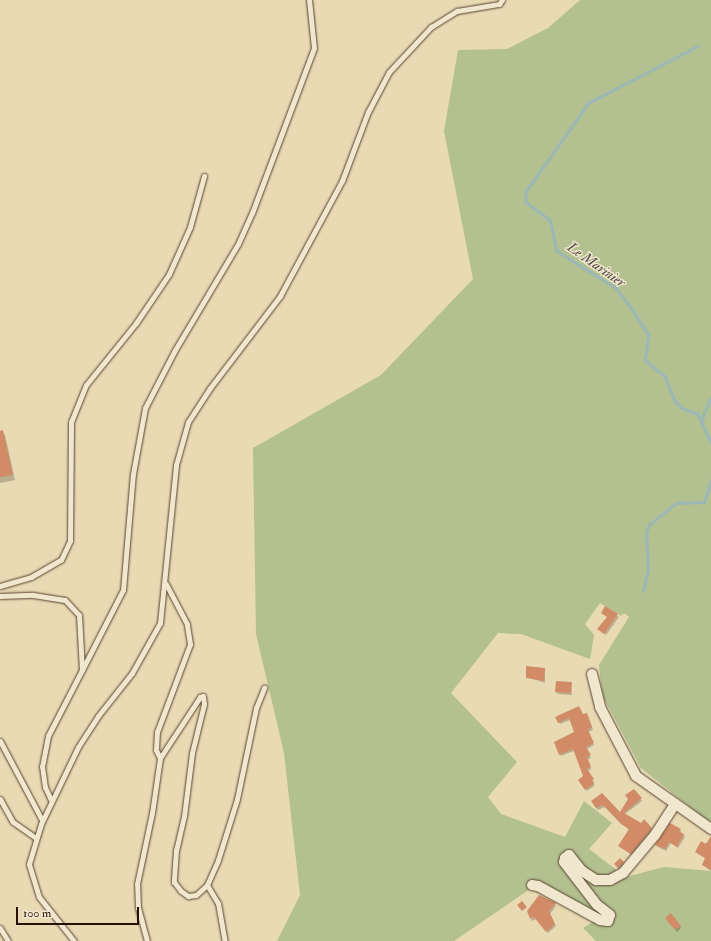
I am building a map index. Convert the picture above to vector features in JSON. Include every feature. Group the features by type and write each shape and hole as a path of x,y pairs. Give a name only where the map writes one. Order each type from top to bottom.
{"street":[{"path":"592,674 600,707 629,766 642,782 711,829"},
{"path":"532,886 538,886 600,920 608,921 610,915 597,905 564,862 565,858 569,856 582,871 596,880 610,880 623,873 655,835 675,804"}],"lane":[{"path":"51,800 45,787 42,766 48,736 123,590 133,474 145,408 175,350 238,244 252,212 314,48 309,0"},
{"path":"74,941 39,896 29,864 42,820 78,747 144,655 160,623 166,583 176,466 188,422 210,388 280,296 342,181 368,112 389,72 431,27 457,11 499,4 502,0"},
{"path":"0,586 32,577 61,560 70,541 71,422 86,385 136,323 169,274 185,241 204,176"},
{"path":"160,758 156,750 157,732 190,644 187,624 166,583"},
{"path":"0,596 33,595 65,600 79,615 82,670"},
{"path":"147,941 138,908 137,884 152,813 160,758 200,697 203,696 204,704 192,753 184,816 176,850 174,882 181,891 188,896 196,895 206,885 218,860 237,799 256,708 264,688"},
{"path":"0,741 42,820"},
{"path":"0,799 13,822 36,838"},
{"path":"206,885 218,903 225,941"},
{"path":"0,928 8,941"}],"green space":[{"path":"580,0 711,0 711,820 709,822 641,768 602,695 599,665 629,617 624,613 621,616 600,603 585,624 594,635 590,659 521,634 498,633 451,693 517,762 488,797 501,814 565,837 584,801 612,823 589,849 626,877 664,867 711,871 711,941 596,941 583,928 601,917 543,888 530,889 454,941 277,941 300,895 284,753 256,634 253,448 381,375 473,279 444,131 458,50 507,49 548,28"}],"building":[{"path":"3,430 13,475 0,477 0,431"},
{"path":"605,606 618,614 604,634 597,629 607,617 601,613"},
{"path":"526,666 545,668 544,681 526,678"},
{"path":"556,681 572,682 571,693 555,692"},
{"path":"579,706 583,714 587,713 592,727 588,730 594,743 586,747 591,755 587,757 591,767 587,769 594,779 592,781 594,784 585,790 578,780 583,776 573,749 559,755 554,742 574,732 569,718 558,723 555,717"},
{"path":"634,789 642,798 624,813 641,823 644,819 652,828 631,854 618,846 629,829 621,824 603,805 596,808 591,801 602,793 620,812 628,799 625,795"},
{"path":"670,823 681,829 679,832 684,834 677,847 669,842 665,849 655,845"},
{"path":"711,836 711,870 702,865 705,858 695,852 701,841 706,844"},
{"path":"620,858 624,862 618,868 614,864"},
{"path":"539,895 556,903 549,911 555,924 546,932 534,917 530,919 527,911"},
{"path":"522,901 527,907 522,911 517,905"},
{"path":"671,913 681,926 675,930 665,918"}],"waterway":[{"name":"Le Marinier","path":"699,46 589,103 526,192 526,202 550,220 557,251 616,288 631,307 649,336 645,360 665,376 675,401 682,408 698,414 711,442"},
{"path":"702,423 703,415 711,398"},
{"name":"Le Marinier","path":"643,591 648,571 646,532 649,525 676,503 704,502 711,481"}]}
